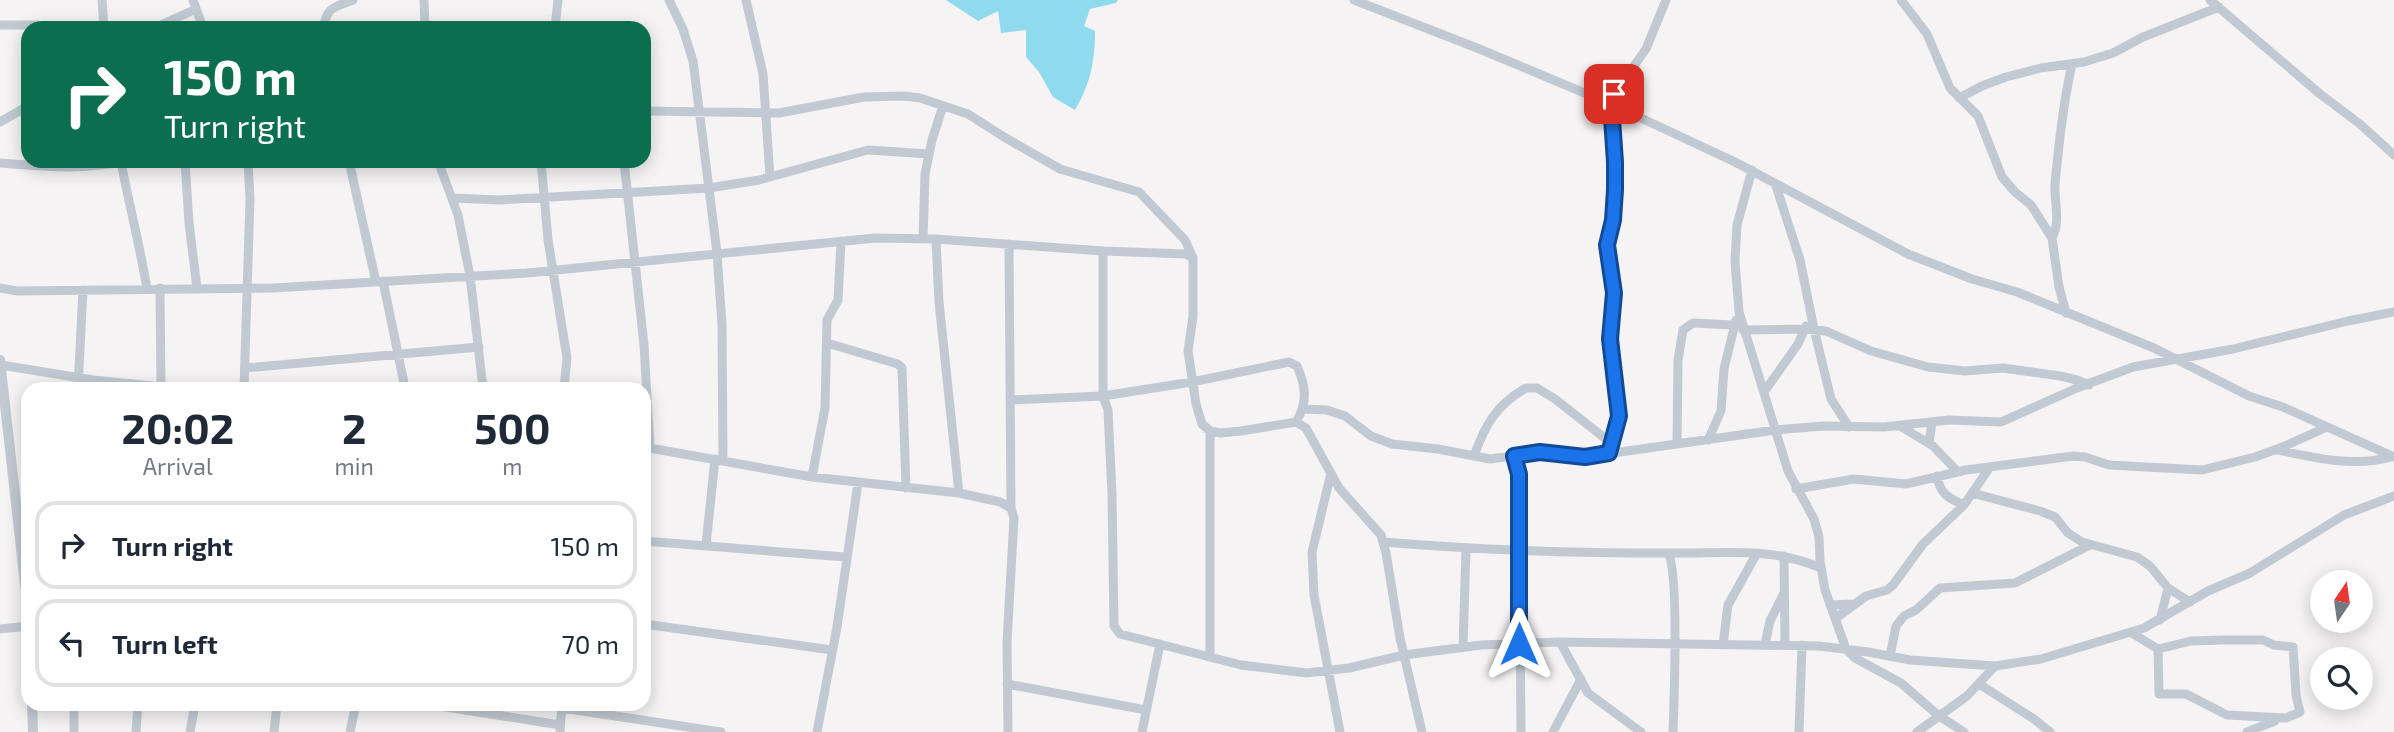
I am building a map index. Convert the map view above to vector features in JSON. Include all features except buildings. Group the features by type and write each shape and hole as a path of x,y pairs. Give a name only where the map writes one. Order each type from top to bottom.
{"street":[{"path":"102,0 104,21"},
{"path":"325,21 327,12 353,0"},
{"path":"424,0 425,21"},
{"path":"556,21 558,0"},
{"path":"669,0 683,29 693,61 717,253 722,325 719,460 706,545"},
{"path":"746,0 763,74 770,177"},
{"path":"1354,0 1611,104 1752,170 1908,254 2046,304 2175,359 2249,396 2283,407 2394,456"},
{"path":"1610,448 1619,416 1610,339 1614,293 1607,245 1613,220 1615,190 1611,104 1614,94 1646,49 1667,0"},
{"path":"1901,0 1927,34 1950,88 1978,116 2002,177 2031,205 2052,238 2059,287 2066,313"},
{"path":"2210,0 2394,155"},
{"path":"166,21 195,4 201,21"},
{"path":"1959,99 2006,77 2084,62 2113,53 2143,37 2218,7"},
{"path":"0,26 21,25"},
{"path":"2052,238 2057,221 2055,185 2062,110 2072,64"},
{"path":"651,111 800,111 864,97 920,98 968,114 1060,169 1139,192 1185,240 1193,258 1193,316 1188,351 1196,404 1202,424 1210,431 1241,432 1296,422 1307,428 1339,488 1381,535 1422,732"},
{"path":"923,239 925,174 943,106"},
{"path":"0,122 21,110"},
{"path":"453,198 474,200 709,188 770,177 868,150 929,155"},
{"path":"0,163 21,164"},
{"path":"123,168 147,289"},
{"path":"185,168 197,288"},
{"path":"244,382 250,198 248,168"},
{"path":"351,168 400,355 404,382"},
{"path":"441,168 458,215 470,276 482,382"},
{"path":"541,168 543,197 567,358 565,382"},
{"path":"624,168 644,382"},
{"path":"1708,440 1721,411 1724,369 1738,327 1735,261 1737,225 1752,170"},
{"path":"1775,183 1800,260 1810,315 1809,329 1831,399 1849,427"},
{"path":"458,215 474,200"},
{"path":"0,291 248,288 553,271 875,238 936,239 1186,254 1193,258"},
{"path":"936,239 939,302 953,422 958,494"},
{"path":"812,477 825,408 827,320 838,300 841,241"},
{"path":"1009,244 1011,508 1014,518 1007,642 1009,732"},
{"path":"1103,251 1103,396 1108,410 1114,626 1120,634 1241,665 1306,673 1404,655 1560,642 1785,644 1846,649 1910,660 1995,666 2041,659 2160,620 2208,592 2250,573 2344,515 2394,495"},
{"path":"2046,304 2059,287"},
{"path":"160,288 161,382"},
{"path":"79,382 83,290"},
{"path":"1304,409 1327,410 1345,416 1371,436 1392,444 1490,459 1540,452 1585,457 1610,448 1708,440 1774,430 1900,426 1949,420 2001,422 2065,393 2133,367 2233,349 2394,312"},
{"path":"1677,443 1679,341 1683,330 1693,323 1826,331 1892,359 1928,367 1965,371 2003,368 2077,380 2089,385"},
{"path":"1738,327 1764,392 1774,430 1796,489 1814,519 1830,605 1846,649 1855,658 1901,683 1939,716 1964,732"},
{"path":"1764,392 1809,329"},
{"path":"827,343 898,364 902,368 906,488"},
{"path":"245,368 479,347"},
{"path":"1010,400 1103,396 1192,382 1289,362 1297,366 1306,394 1304,409 1296,422"},
{"path":"21,549 0,363 116,382"},
{"path":"2077,380 2116,374"},
{"path":"1474,456 1484,428 1491,418 1526,388 1537,388 1555,399 1610,448"},
{"path":"1929,443 1932,422"},
{"path":"1900,426 1929,443 1958,471"},
{"path":"1796,489 1854,479 1906,484 1958,471 2073,456 2109,465 2202,470 2222,467 2276,450 2327,427"},
{"path":"1210,431 1210,657"},
{"path":"651,449 812,477 958,494 1000,502 1011,508"},
{"path":"2276,450 2338,461 2378,461 2394,456"},
{"path":"1514,456 1519,474 1521,732"},
{"path":"1836,618 1866,596 1887,590 1893,585 1923,544 1964,505 1990,467"},
{"path":"1331,473 1312,552 1314,595 1340,732"},
{"path":"1937,476 1939,488 1945,497 1964,505"},
{"path":"817,732 858,483"},
{"path":"1972,493 2040,511 2055,517 2068,533 2090,545 2137,557 2150,566 2168,588 2190,602"},
{"path":"2068,533 2073,554"},
{"path":"651,541 845,557"},
{"path":"1383,542 1466,549 1757,553 1797,558 1821,568"},
{"path":"1889,656 1896,626 1904,616 1916,610 1940,588 2015,583 2090,545"},
{"path":"1463,648 1466,549"},
{"path":"1668,553 1672,560 1673,732"},
{"path":"1723,645 1728,605 1757,553"},
{"path":"1784,556 1785,644"},
{"path":"2160,620 2168,588"},
{"path":"1765,644 1770,621 1783,596"},
{"path":"1830,605 1854,604"},
{"path":"651,625 832,650"},
{"path":"0,629 21,627"},
{"path":"2130,632 2158,649 2191,641 2223,640 2263,640 2274,645 2293,647 2296,695 2300,712 2247,732"},
{"path":"1560,642 1590,695 1641,732"},
{"path":"1142,732 1160,644"},
{"path":"1799,732 1802,645"},
{"path":"2158,649 2160,694 2186,694 2227,715 2286,718"},
{"path":"1917,732 1967,696 1995,666"},
{"path":"1553,732 1581,679"},
{"path":"1007,684 1146,710"},
{"path":"1979,684 2050,732"},
{"path":"32,711 33,732"},
{"path":"74,711 74,732"},
{"path":"136,732 138,711"},
{"path":"190,732 194,711"},
{"path":"274,732 276,711"},
{"path":"350,732 354,711"},
{"path":"468,711 560,729 562,711"},
{"path":"592,711 720,732"}],"water":[{"path":"946,0 1118,0 1116,3 1090,9 1084,26 1095,31 1093,63 1088,82 1075,110 1053,97 1039,72 1026,57 1026,30 1001,33 998,11 978,21"}],"route":[{"path":"1519,644 1519,474 1514,456 1540,452 1585,457 1609,453 1619,416 1615,361 1610,339 1614,293 1607,245 1613,220 1615,190 1611,104 1614,94"}]}
